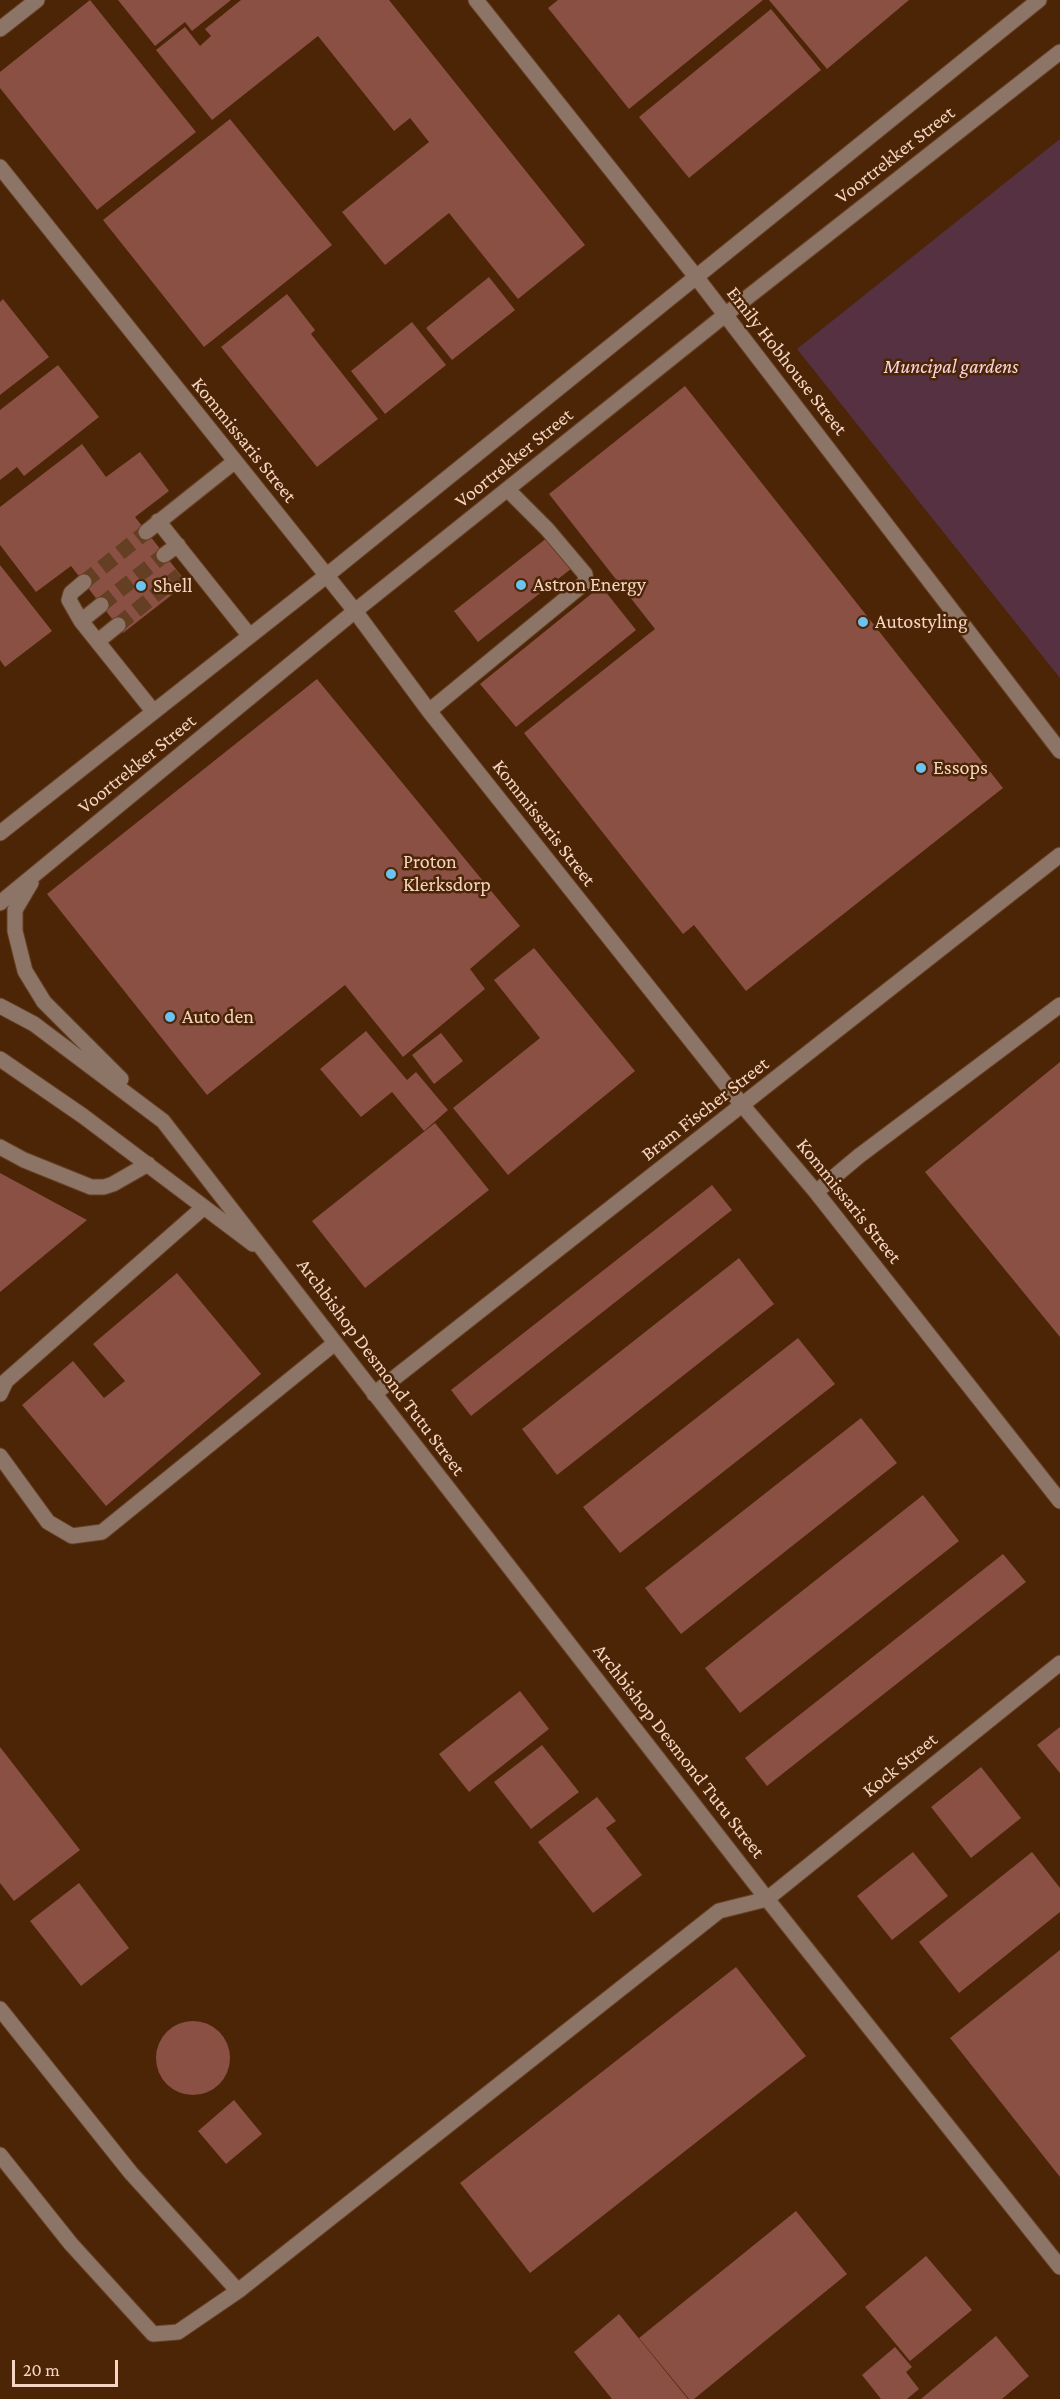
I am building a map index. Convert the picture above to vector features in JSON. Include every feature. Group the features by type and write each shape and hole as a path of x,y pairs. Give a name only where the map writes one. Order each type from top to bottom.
{"street":[{"path":"0,29 37,0"},
{"name":"Emily Hobhouse Street","path":"476,0 697,278 1060,751"},
{"name":"Voortrekker Street","path":"0,833 326,576 1039,0"},
{"name":"Voortrekker Street","path":"0,903 355,611 725,315 1060,52"},
{"name":"Kommissaris Street","path":"0,167 355,611 429,711 743,1106 816,1192 1060,1501"},
{"path":"146,532 234,462"},
{"path":"429,711 586,582 585,574 508,490"},
{"path":"158,521 249,635"},
{"path":"164,555 178,545"},
{"path":"180,575 192,565"},
{"path":"84,582 69,598 81,621 153,711"},
{"path":"81,621 101,605"},
{"path":"98,641 118,626"},
{"name":"Bram Fischer Street","path":"374,1394 1060,855"},
{"path":"43,869 25,891 15,910 15,931 24,971 44,1002 163,1121"},
{"path":"816,1192 859,1156 1060,1005"},
{"name":"Archbishop Desmond Tutu Street","path":"0,1006 34,1024 163,1121 767,1899 1060,2267"},
{"name":"Archbishop Desmond Tutu Street","path":"0,1059 83,1116 270,1257"},
{"path":"0,1147 24,1160 91,1186 113,1185 148,1164"},
{"path":"0,1394 6,1381 204,1207"},
{"path":"0,1456 48,1522 72,1536 102,1532 335,1342"},
{"name":"Kock Street","path":"767,1899 1060,1663"},
{"path":"0,2155 71,2244 153,2334 178,2332 238,2291 719,1911 767,1899"},
{"path":"0,2009 131,2172 238,2291"}],"green space":[{"name":"Muncipal gardens","path":"1060,139 1060,678 797,349"}],"building":[{"path":"90,0 196,132 97,210 0,88 0,72"},
{"path":"118,0 231,0 192,31 185,22 155,46"},
{"path":"241,0 389,0 585,245 518,299 449,213 385,265 342,212 429,142 410,118 394,131 318,36 212,120 156,50 185,27 200,46 211,36 205,29"},
{"path":"558,0 763,0 629,109 548,8"},
{"path":"769,0 909,0 827,69"},
{"path":"771,9 821,70 689,178 639,117"},
{"path":"230,119 332,245 204,347 103,220"},
{"path":"489,277 515,310 452,360 426,328"},
{"path":"287,294 315,330 311,334 378,419 317,467 221,347"},
{"path":"3,299 49,357 0,395 0,302"},
{"path":"412,322 446,365 385,414 351,371"},
{"path":"58,365 99,417 24,476 17,467 0,480 0,410"},
{"path":"685,386 1003,788 746,991 694,925 683,934 524,733 655,629 549,494"},
{"path":"82,444 106,477 140,452 169,491 135,517 187,583 123,633 71,566 36,592 0,545 0,507"},
{"path":"557,530 581,561 478,642 454,611"},
{"path":"0,565 52,631 5,667 0,660"},
{"path":"601,586 636,630 516,727 480,684"},
{"path":"317,679 520,926 470,969 485,989 403,1057 345,985 207,1095 47,894"},
{"path":"534,948 635,1071 508,1175 453,1108 540,1038 494,980"},
{"path":"366,1031 407,1080 416,1072 448,1110 424,1131 392,1092 361,1117 320,1069"},
{"path":"441,1033 463,1061 434,1084 412,1055"},
{"path":"1060,1062 1060,1337 925,1172"},
{"path":"435,1123 489,1190 365,1288 312,1221"},
{"path":"0,1173 87,1220 0,1292"},
{"path":"712,1185 732,1210 471,1416 451,1390"},
{"path":"739,1258 774,1304 557,1475 522,1429"},
{"path":"177,1273 261,1374 106,1506 22,1405 73,1361 104,1398 125,1381 93,1344"},
{"path":"798,1338 835,1384 620,1553 583,1507"},
{"path":"861,1418 897,1463 681,1634 645,1588"},
{"path":"923,1495 959,1541 740,1713 705,1668"},
{"path":"1003,1554 1026,1582 767,1786 745,1758"},
{"path":"520,1691 549,1729 469,1792 439,1754"},
{"path":"1060,1727 1060,1773 1037,1745"},
{"path":"542,1745 579,1792 531,1829 494,1782"},
{"path":"0,1747 80,1850 14,1901 0,1883"},
{"path":"981,1767 1021,1818 971,1858 931,1807"},
{"path":"597,1797 616,1821 606,1828 642,1875 593,1913 538,1842"},
{"path":"913,1852 948,1896 892,1940 857,1896"},
{"path":"1032,1852 1060,1888 1060,1912 959,1993 919,1942"},
{"path":"79,1883 129,1948 81,1986 30,1921"},
{"path":"1060,1950 1060,2177 950,2038"},
{"path":"736,1967 806,2056 530,2273 460,2183"},
{"path":"193,2021 207,2024 219,2032 227,2044 230,2058 227,2072 219,2084 207,2092 193,2095 179,2092 167,2084 159,2072 156,2058 159,2044 167,2032 179,2024"},
{"path":"234,2100 262,2134 226,2164 198,2131"},
{"path":"796,2211 847,2274 694,2399 689,2399 639,2338"},
{"path":"926,2256 972,2310 910,2361 865,2307"},
{"path":"619,2314 688,2399 612,2399 574,2352"},
{"path":"996,2336 1029,2376 1002,2399 921,2399"},
{"path":"895,2347 912,2367 906,2372 919,2389 907,2399 881,2399 862,2375"}],"tunnel":[{"path":"84,582 146,532"},
{"path":"101,605 164,555"},
{"path":"118,625 180,575"}],"place":[{"name":"Astron Energy","path":"521,585"},
{"name":"Shell","path":"141,586"},
{"name":"Autostyling","path":"863,622"},
{"name":"Essops","path":"921,768"},
{"name":"Proton Klerksdorp","path":"391,874"},
{"name":"Auto den","path":"170,1017"}]}
